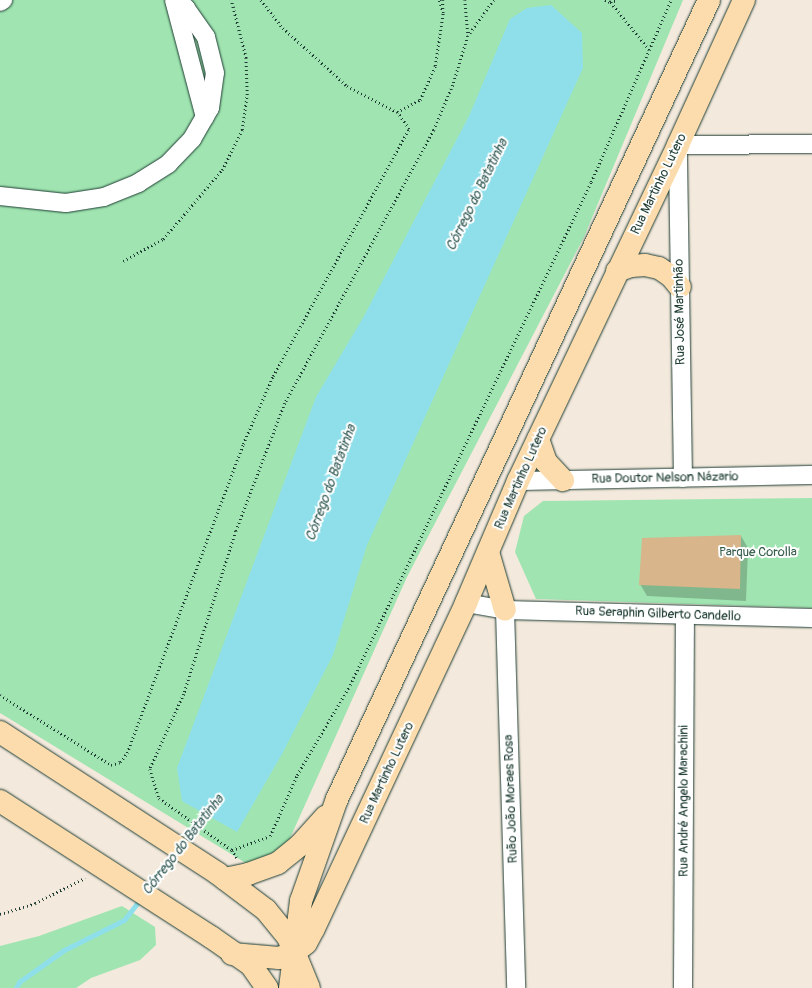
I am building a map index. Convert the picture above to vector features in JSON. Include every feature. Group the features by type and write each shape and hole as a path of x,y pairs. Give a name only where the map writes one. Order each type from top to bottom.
{"main road":[{"path":"290,988 301,901 337,799 488,479 709,0"},
{"name":"Rua Martinho Lutero","path":"295,952 306,943 328,901 466,603 518,481 678,145 744,0"},
{"path":"617,271 631,266 652,267 671,276 680,287"},
{"path":"538,439 546,462 563,480"},
{"path":"488,479 518,481"},
{"path":"488,552 505,610"},
{"path":"436,590 466,603"},
{"path":"0,732 221,876 266,910 288,937 310,988"},
{"path":"221,876 248,874 278,863 300,845 321,823 337,799"},
{"path":"0,801 186,919 232,954 251,965 267,988"},
{"path":"232,954 279,958 295,952"}],"street":[{"path":"0,196 66,203 104,197 138,183 168,164 192,139 206,118 175,0"},
{"path":"678,145 812,144"},
{"name":"Rua José Martinhão","path":"678,145 683,478"},
{"name":"Rua Doutor Nelson Názario","path":"518,481 812,475"},
{"name":"Rua Seraphin Gilberto Candello","path":"466,603 505,610 812,618"},
{"name":"Ruão João Moraes Rosa","path":"505,610 516,988"},
{"name":"Rua André Angelo Marachini","path":"683,988 685,614"}],"path":[{"path":"123,261 163,239 222,170 242,130 247,95 246,58 231,0"},
{"path":"0,694 111,765 120,762 127,753 243,444 273,376 409,130 397,112 347,86 283,28 261,0"},
{"path":"439,0 443,13"},
{"path":"397,112 420,100 435,66 443,13 443,0"},
{"path":"465,0 468,36"},
{"path":"494,0 468,36 453,85 434,130 285,402 236,531 184,694 150,769 159,798 232,850 270,836 297,775 350,685 417,543 478,421 591,182 671,0"},
{"path":"604,0 610,2 649,50"},
{"path":"610,2 617,0"},
{"path":"0,914 35,902 107,868"}],"green space":[{"path":"0,0 683,0 584,237 407,577 287,845 249,865 0,713"},
{"name":"Parque Corolla","path":"812,498 812,608 536,599 515,552 524,516 543,501"},
{"path":"122,906 155,927 156,945 140,960 91,978 76,988 0,988 0,946 39,936"}],"water":[{"path":"551,5 582,33 583,68 367,545 333,655 282,754 237,832 182,801 177,768 316,397 364,316 469,116 510,19 527,8"}],"building":[{"path":"741,535 740,589 639,585 642,538"}],"waterway":[{"name":"Córrego do Batatinha","path":"183,845 211,811"},
{"name":"Córrego do Batatinha","path":"147,891 177,853"},
{"name":"Córrego do Batatinha","path":"16,988 19,982 64,950 124,920 141,898"}]}
